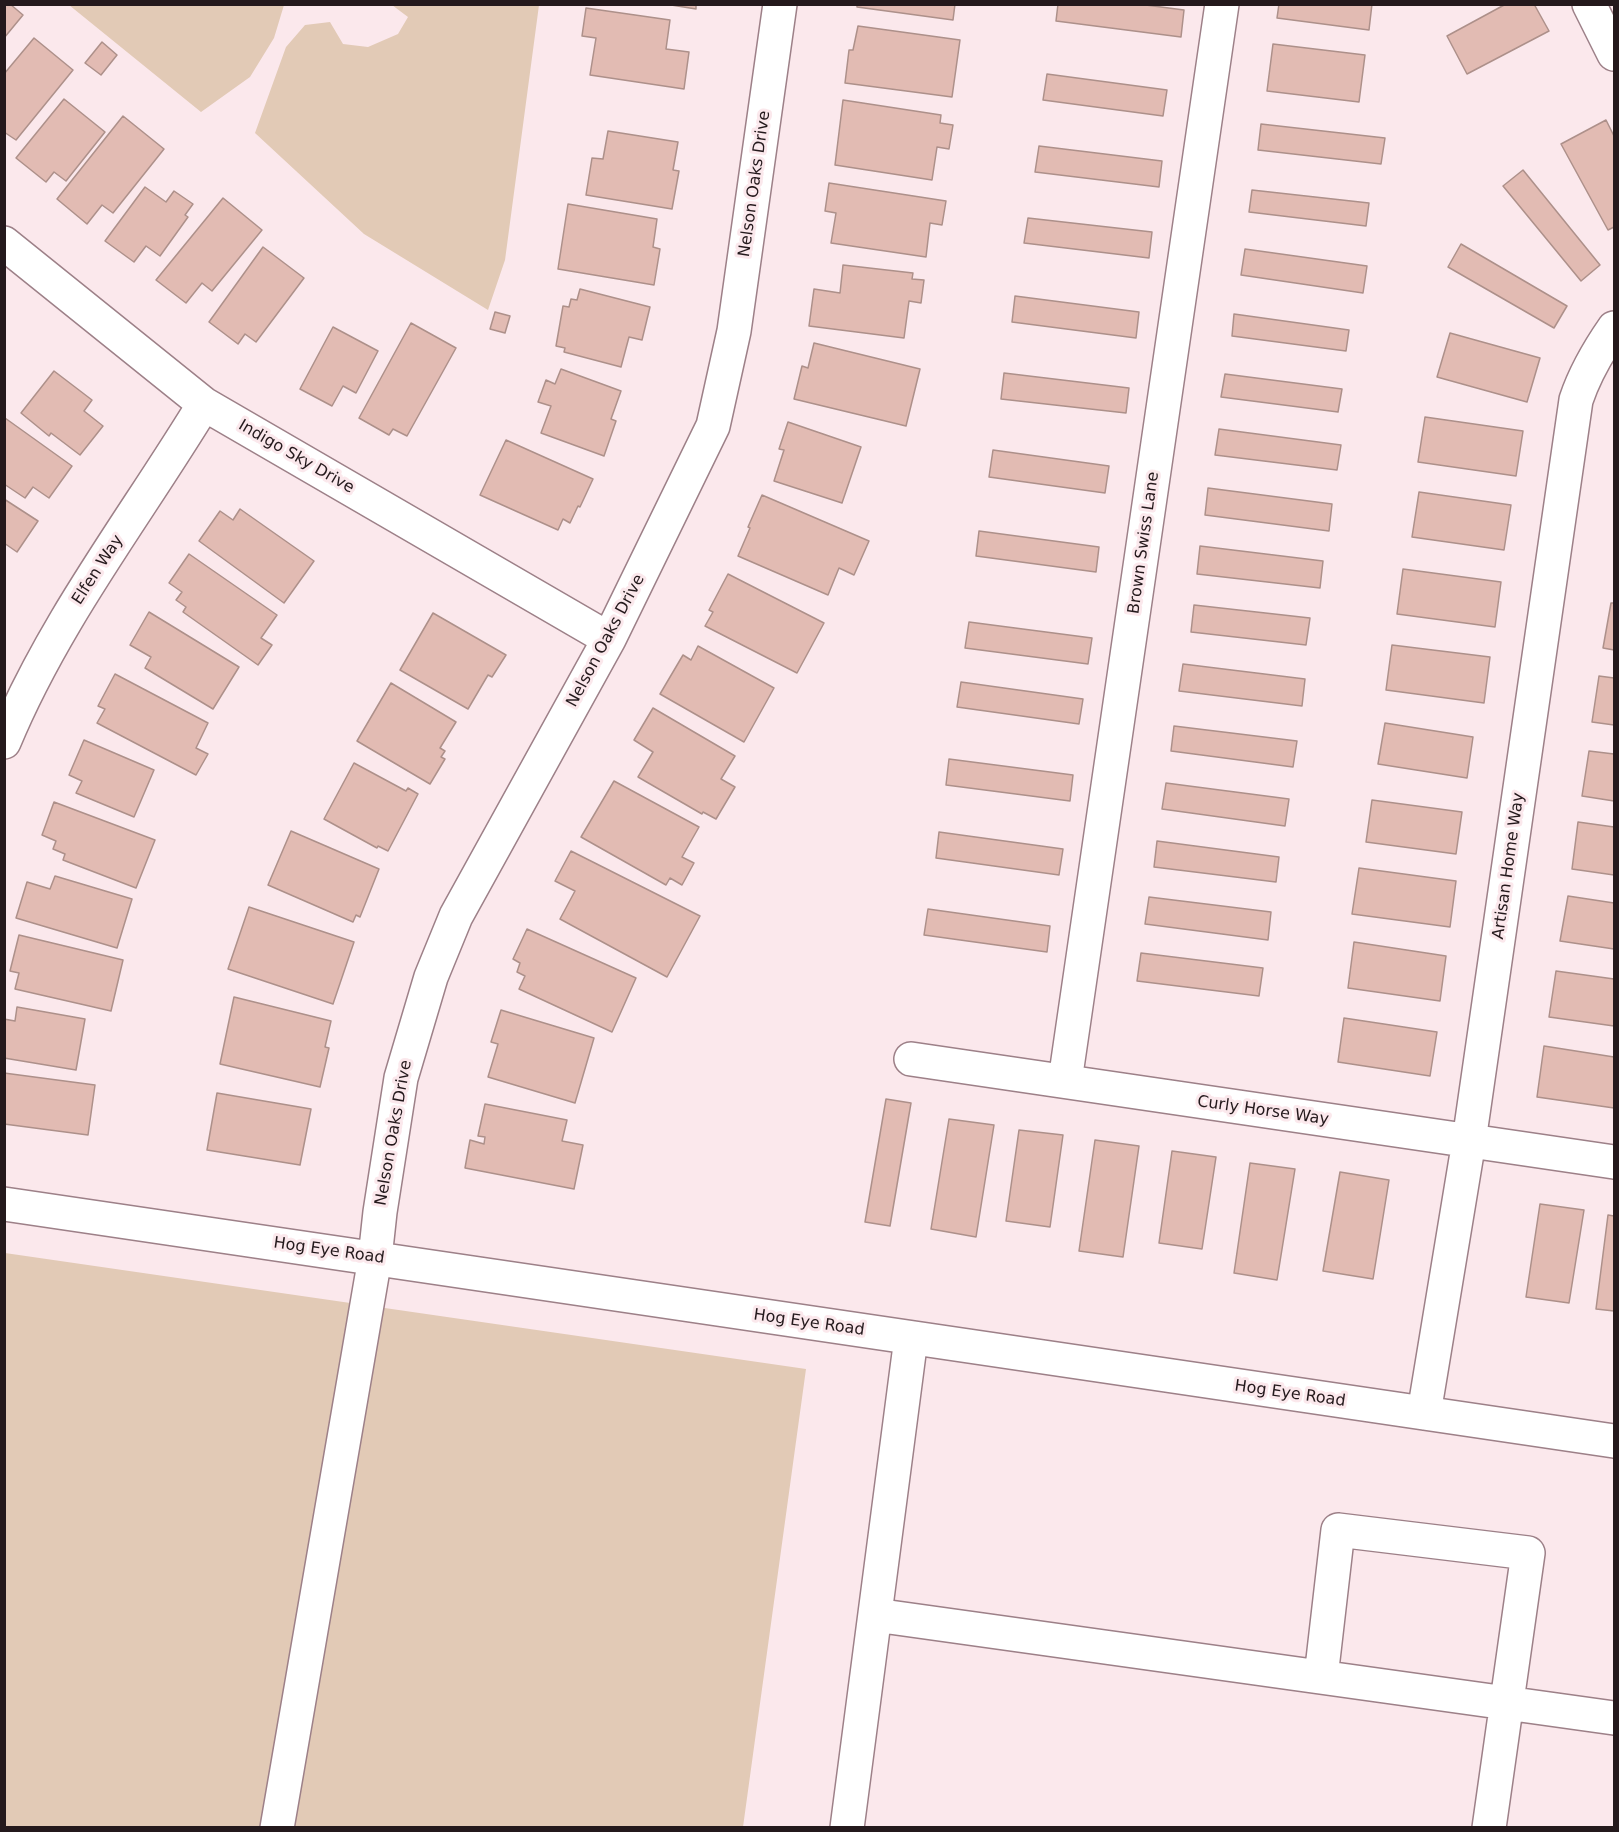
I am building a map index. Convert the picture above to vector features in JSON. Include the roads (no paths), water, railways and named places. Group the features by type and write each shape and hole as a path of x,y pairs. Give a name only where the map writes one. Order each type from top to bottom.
{"street":[{"name":"Nelson Oaks Drive","path":"277,1827 375,1258 401,1078 431,977 456,916 609,639 713,426 734,331 780,4"},
{"name":"Brown Swiss Lane","path":"1065,1082 1222,4"},
{"path":"1588,4 1614,54"},
{"name":"Indigo Sky Drive","path":"4,243 204,404 609,639"},
{"name":"Artisan Home Way","path":"1424,1413 1469,1141 1576,400 1594,356 1614,328"},
{"name":"Elfen Way","path":"4,742 22,698 82,594 204,404"},
{"name":"Curly Horse Way","path":"911,1059 1614,1162"},
{"name":"Hog Eye Road","path":"4,1204 1614,1441"},
{"path":"847,1827 911,1338"},
{"path":"1321,1677 1338,1530 1528,1553 1489,1827"},
{"path":"875,1615 1614,1718"}]}
